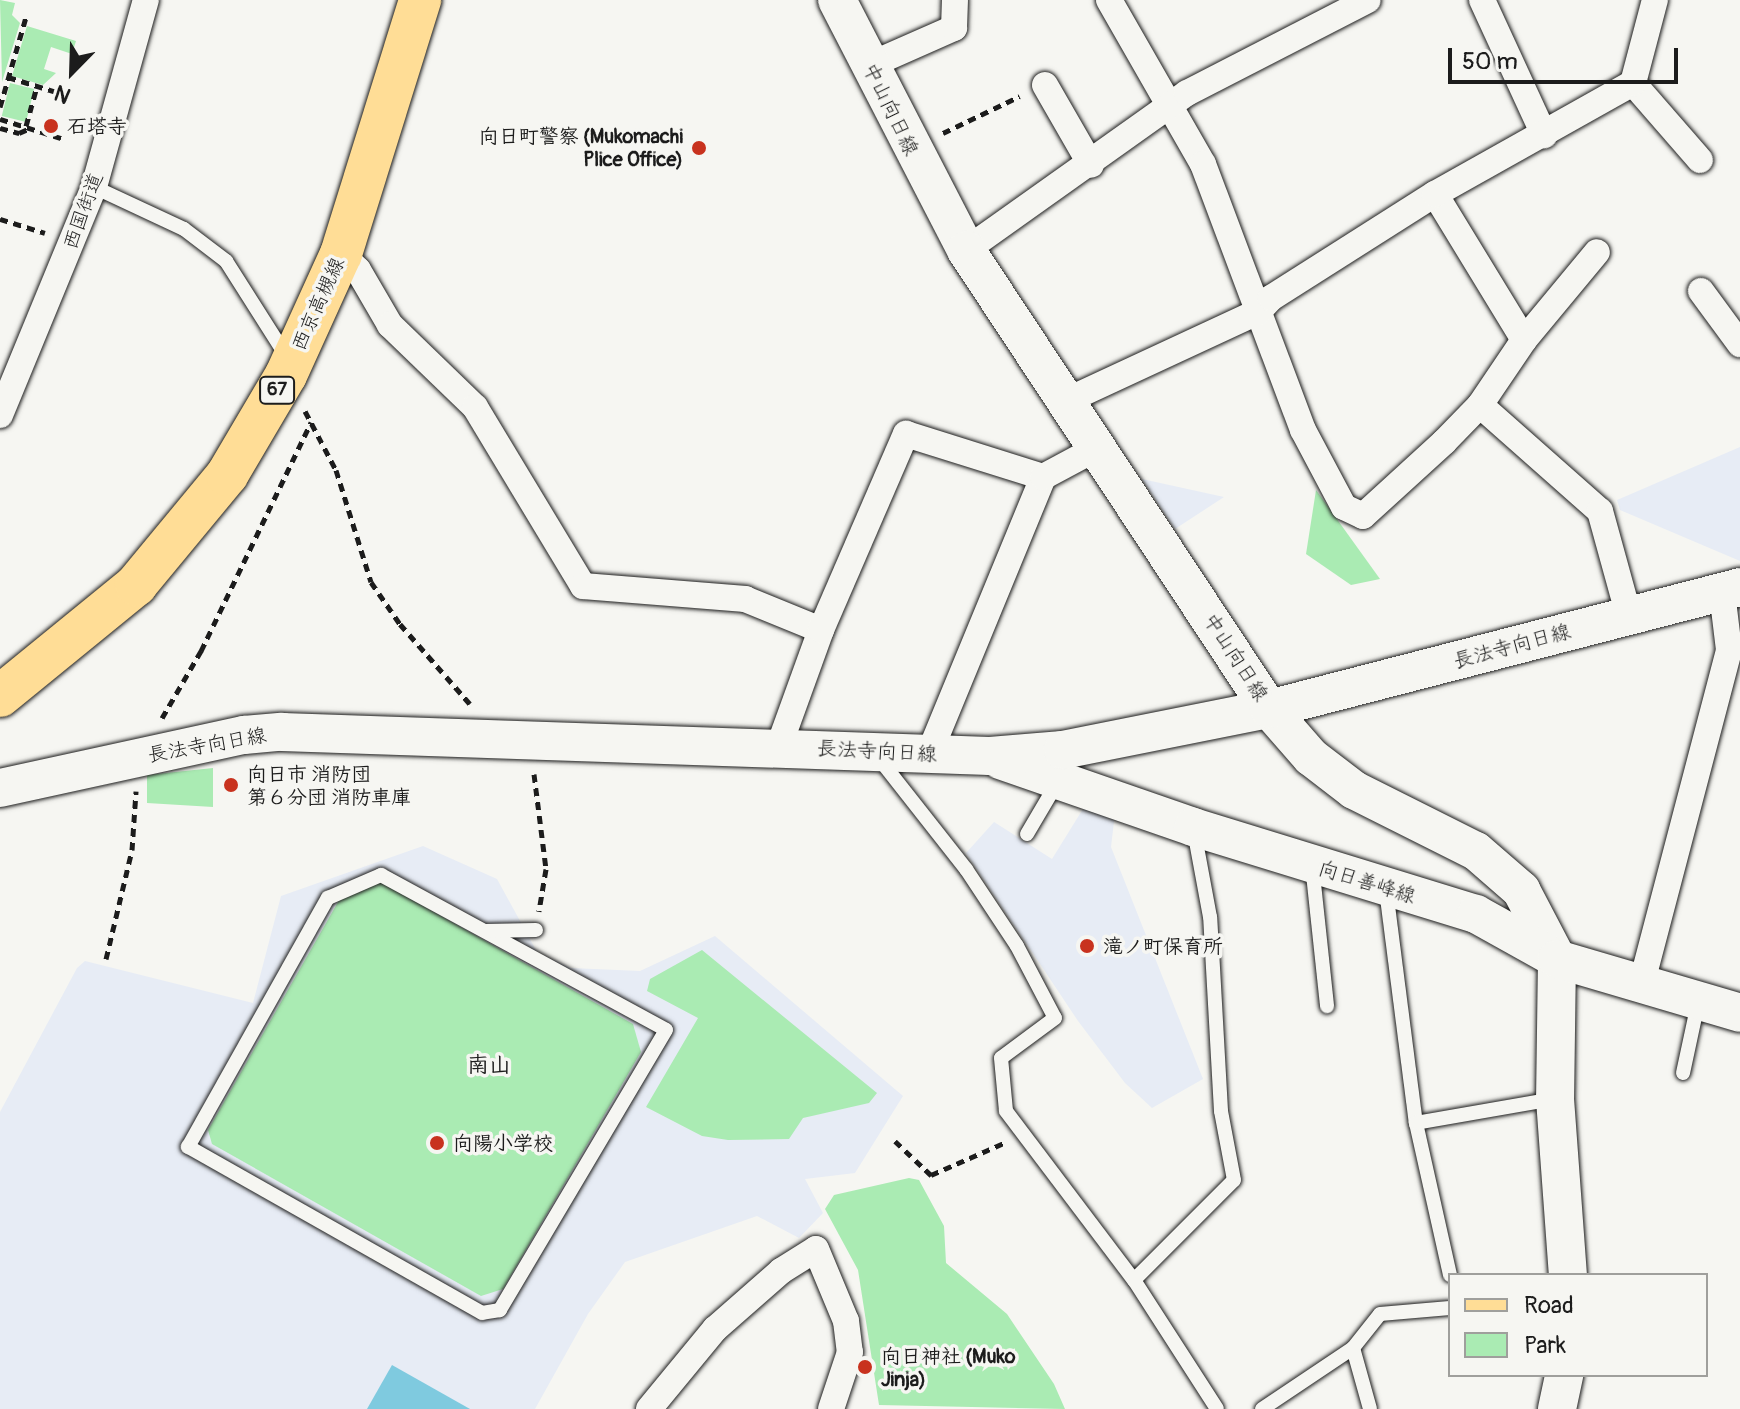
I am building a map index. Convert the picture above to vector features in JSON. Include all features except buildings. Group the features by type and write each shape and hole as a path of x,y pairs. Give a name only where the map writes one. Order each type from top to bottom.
{"main road":[{"name":"西京高槻線","path":"0,696 136,585 181,536 227,475 291,364 341,254 420,0"},
{"name":"中山向日線","path":"837,0 909,148 966,250 1068,400 1269,709 1311,757 1354,790 1488,861 1521,890 1557,959 1555,1099 1568,1273"},
{"name":"長法寺向日線","path":"0,788 244,735 514,737 990,756 1063,750 1269,709 1731,590"},
{"name":"向日善峰線","path":"990,756 1057,783 1506,926 1557,959 1740,1013"},
{"path":"1557,1409 1564,1377"}],"street":[{"name":"西国街道","path":"0,415 94,187 146,0"},
{"path":"870,65 954,28 955,0"},
{"path":"966,250 1091,165 1187,93 1368,0"},
{"path":"1482,0 1544,135"},
{"path":"1068,400 1258,312 1271,298 1435,194 1633,83 1655,0"},
{"path":"1111,1 1168,110 1203,164 1303,430 1344,507 1363,516 1480,405 1524,340 1597,252"},
{"path":"1633,83 1700,160"},
{"path":"1045,85 1091,165"},
{"path":"1435,194 1524,340"},
{"path":"341,254 358,270 390,325 475,407 583,586 745,599 821,630"},
{"path":"1701,291 1740,344"},
{"path":"1480,405 1600,511 1629,616"},
{"path":"779,746 821,630 906,434 1043,477"},
{"path":"929,754 1043,477 1099,447"},
{"path":"1642,982 1735,652 1731,590"},
{"path":"649,1409 715,1329 781,1271 816,1249 846,1321 850,1352 831,1409"}],"lane":[{"path":"94,187 184,229 226,261 291,364"},
{"path":"873,749 966,869 1017,946 1055,1018 1001,1058 1006,1111 1134,1280 1217,1409"},
{"path":"1027,834 1057,783"},
{"path":"1134,1280 1234,1180 1221,1111 1210,917 1193,827"},
{"path":"1312,865 1327,1006"},
{"path":"485,931 666,1030 500,1310 482,1313 188,1147 328,898 381,875 485,931 536,930"},
{"path":"1386,888 1416,1123 1450,1273"},
{"path":"1683,1073 1698,999"},
{"path":"1416,1123 1555,1099"},
{"path":"1262,1409 1353,1348 1380,1314 1448,1308"},
{"path":"1353,1348 1370,1409"}],"path":[{"path":"0,107 26,17"},
{"path":"8,77 63,94"},
{"path":"909,148 1045,85"},
{"path":"0,128 19,133 29,127 37,86"},
{"path":"0,119 61,138"},
{"path":"0,219 73,241"},
{"path":"160,733 161,719 201,651 311,422 336,470 371,582 400,624 514,737 546,869 536,930"},
{"path":"106,959 132,850 137,782"},
{"path":"895,1141 931,1175 1026,1136"}],"shaded area":[{"path":"1740,447 1740,561 1620,510 1617,500"},
{"path":"1142,479 1224,497 1175,529"},
{"name":"滝ノ町保育所","path":"1086,804 1115,813 1111,847 1203,1079 1152,1108 1125,1083 1078,1021 966,853 994,822 1052,859"},
{"name":"向陽小学校","path":"423,846 497,879 537,952 571,968 640,971 715,936 903,1096 855,1173 805,1179 823,1213 799,1238 757,1216 625,1262 588,1314 535,1409 0,1409 0,1112 77,968 85,961 253,1003 281,896"}],"green space":[{"path":"0,0 15,3 12,15 20,23 2,82"},
{"path":"27,26 76,41 72,54 51,47 44,69 56,73 43,85 12,76"},
{"path":"10,83 34,89 26,122 2,116"},
{"path":"1316,490 1380,579 1351,585 1306,554"},
{"path":"213,768 213,807 147,803 147,775"},
{"path":"375,879 633,1024 641,1052 503,1289 481,1296 212,1144 208,1130 346,888"},
{"path":"702,950 877,1093 869,1103 803,1118 789,1139 728,1140 702,1136 646,1107 698,1018 647,991 650,979"},
{"path":"909,1178 919,1180 944,1226 946,1263 1007,1314 1054,1384 1065,1409 879,1405 858,1270 825,1209 834,1195"}],"water":[{"path":"392,1365 470,1409 367,1409"}],"place":[{"name":"石塔寺","path":"51,126"},
{"name":"向日町警察 (Mukomachi Plice Office)","path":"699,148"},
{"name":"向日市 消防団 第６分団 消防車庫","path":"231,785"},
{"name":"滝ノ町保育所","path":"1087,946"},
{"name":"向陽小学校","path":"437,1143"},
{"name":"向日神社 (Muko Jinja)","path":"865,1367"}],"district":[{"name":"南山","path":"489,1066"}]}
